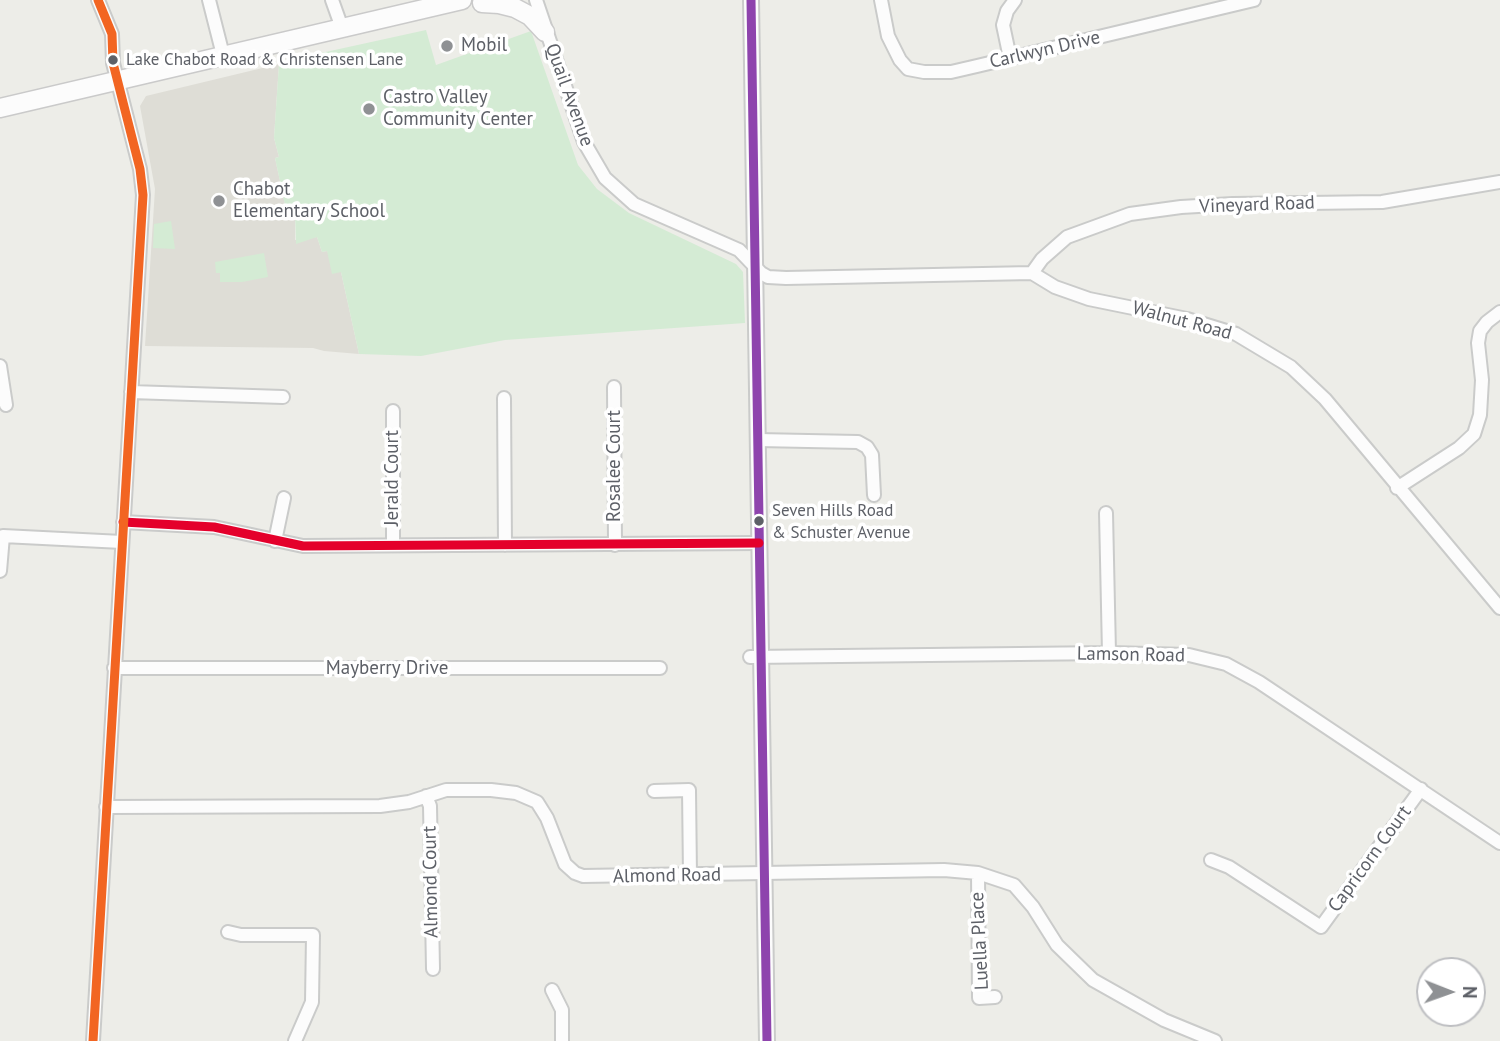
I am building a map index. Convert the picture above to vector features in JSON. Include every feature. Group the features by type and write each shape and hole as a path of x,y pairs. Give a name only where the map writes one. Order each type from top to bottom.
{"main road":[{"path":"0,108 462,0"},
{"path":"481,1 515,8 530,16 545,32"}],"street":[{"path":"93,1041 143,195 140,169 113,63 111,34 98,0"},
{"path":"209,0 223,55"},
{"path":"332,0 342,28"},
{"name":"Quail Avenue","path":"536,0 584,142 594,162 615,188 644,210 739,250 755,267"},
{"path":"751,0 759,543 756,658 765,873 767,1041"},
{"name":"Carlwyn Drive","path":"881,0 888,36 908,69 924,72 951,72 1254,0"},
{"path":"1010,58 1003,25 1007,11 1015,0"},
{"path":"1194,0 1198,13"},
{"name":"Vineyard Road","path":"1032,274 1042,259 1067,237 1130,215 1181,207 1233,204 1382,202 1500,182"},
{"name":"Walnut Road","path":"755,267 768,277 786,278 1032,274 1055,287 1089,299 1187,319 1236,334 1291,367 1325,399 1500,608"},
{"path":"1397,488 1459,448 1474,434 1480,415 1480,331 1500,312"},
{"path":"0,366 6,405"},
{"name":"Rosalee Court","path":"614,387 615,544"},
{"path":"131,392 283,397"},
{"path":"504,398 505,545"},
{"name":"Jerald Court","path":"393,411 393,545"},
{"path":"758,440 859,442 867,447 872,455 874,495"},
{"path":"275,541 284,498"},
{"path":"1106,513 1109,653"},
{"path":"124,522 214,527 303,546 759,543"},
{"path":"0,571 3,536 122,542"},
{"name":"Lamson Road","path":"756,658 1109,653 1189,655 1226,664 1259,682 1500,844"},
{"name":"Mayberry Drive","path":"114,668 660,668"},
{"name":"Almond Road","path":"106,807 380,806 409,802 453,789 502,791 537,802 544,811 565,864 583,876 944,870 978,873 1014,885 1033,907 1057,945 1093,980 1164,1020 1214,1041"},
{"name":"Capricorn Court","path":"1211,860 1229,867 1321,927 1421,789"},
{"path":"654,791 689,790 690,875"},
{"name":"Almond Court","path":"426,796 430,806 433,969"},
{"name":"Luella Place","path":"978,873 979,998 995,997"},
{"path":"228,932 241,935 313,935 312,1002 295,1041"},
{"path":"552,990 562,1010 562,1041"}],"shaded area":[{"name":"Chabot Elementary School","path":"279,64 274,138 279,157 275,158 287,213 295,212 295,240 317,237 322,252 327,251 341,272 359,354 313,348 145,346 155,189 140,106 146,96"}],"green space":[{"path":"426,30 436,65 531,31 578,165 597,189 629,213 736,264 743,272 745,323 505,340 421,356 359,354 341,272 332,274 327,251 322,252 317,237 296,244 295,212 287,214 275,158 279,157 274,138 279,64"},
{"path":"171,221 175,249 153,248 154,224"},
{"path":"264,253 268,277 242,282 220,282 220,273 216,273 215,262"}],"transit line":[{"path":"93,1041 143,195 140,169 113,63 112,34 98,0"},
{"path":"751,0 767,1041"},
{"path":"123,522 214,527 303,546 759,543"}],"place":[{"name":"Mobil","path":"447,46"},
{"name":"Lake Chabot Road & Christensen Lane","path":"113,60"},
{"name":"Castro Valley Community Center","path":"369,109"},
{"name":"Chabot Elementary School","path":"219,201"},
{"name":"Seven Hills Road & Schuster Avenue","path":"759,521"}]}
